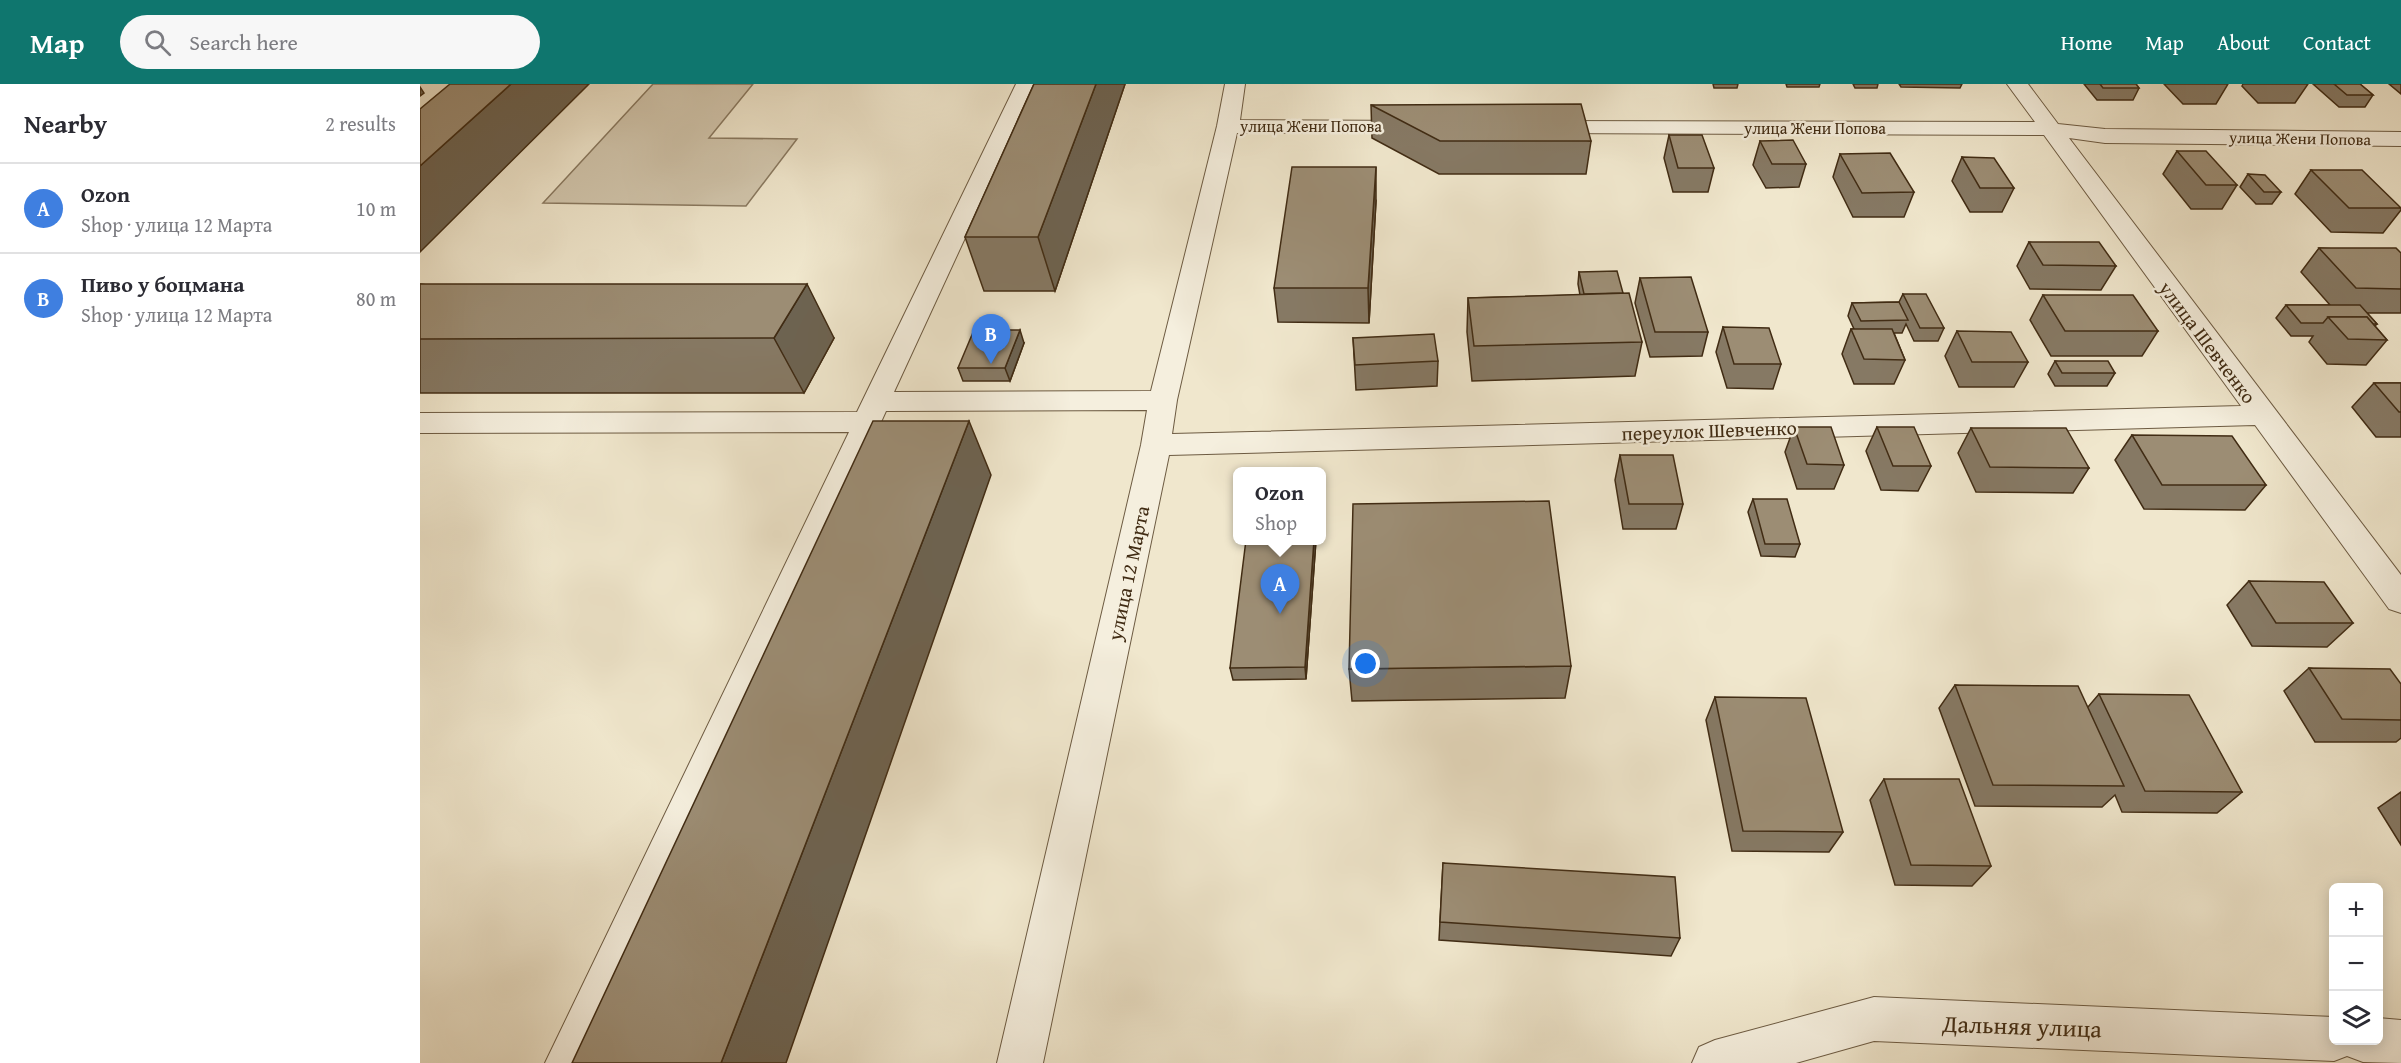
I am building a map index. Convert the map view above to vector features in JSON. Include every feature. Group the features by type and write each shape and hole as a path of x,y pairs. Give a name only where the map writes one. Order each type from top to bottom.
{"street":[{"path":"568,1063 1026,84"},
{"name":"улица 12 Марта","path":"1020,1063 1156,445 1163,400 1228,126 1235,84"},
{"name":"улица Шевченко","path":"2017,84 2401,600"},
{"name":"улица Жени Попова","path":"1228,126 1442,127"},
{"name":"улица Жени Попова","path":"1526,127 2049,129 2105,136 2401,139"},
{"path":"420,423 871,412 1163,400"},
{"name":"переулок Шевченко","path":"1156,445 2263,415"},
{"name":"Дальняя улица","path":"1715,1063 1874,1019 2329,1039"},
{"path":"2383,1042 2401,1042"}],"shaded area":[{"path":"653,84 753,84 709,138 797,139 746,206 543,203"}],"building":[{"path":"450,84 511,84 420,166 420,109"},
{"path":"1034,84 1096,84 1038,237 965,237"},
{"path":"2100,84 2136,84 2139,88 2103,88"},
{"path":"2334,84 2360,84 2373,95 2347,95"},
{"path":"1581,104 1591,141 1440,141 1371,105"},
{"path":"1669,135 1702,135 1714,168 1678,168"},
{"path":"1793,140 1806,164 1772,164 1760,141"},
{"path":"2177,151 2206,151 2237,185 2206,185"},
{"path":"1890,153 1914,192 1862,193 1840,154"},
{"path":"1962,157 1994,158 2014,188 1980,188"},
{"path":"1292,167 1376,167 1368,288 1274,288"},
{"path":"2311,170 2362,170 2401,208 2349,208"},
{"path":"2248,174 2265,175 2281,192 2264,192"},
{"path":"2029,242 2099,242 2116,266 2043,265"},
{"path":"2319,248 2396,248 2401,253 2401,289 2356,288"},
{"path":"1617,271 1623,293 1584,294 1579,272"},
{"path":"1691,277 1708,332 1655,332 1640,278"},
{"path":"420,284 807,284 774,338 420,339"},
{"path":"1629,293 1642,342 1474,346 1468,298"},
{"path":"1903,294 1926,294 1944,328 1920,328"},
{"path":"2043,295 2133,295 2158,331 2065,331"},
{"path":"1899,302 1908,320 1861,321 1852,303"},
{"path":"2286,305 2360,305 2377,324 2373,324 2367,317 2328,317 2323,323 2301,323"},
{"path":"2328,317 2367,317 2387,340 2348,339"},
{"path":"1723,327 1769,328 1781,364 1734,364"},
{"path":"1851,329 1892,329 1905,360 1864,359"},
{"path":"974,330 1020,330 1005,368 958,368"},
{"path":"1957,331 2011,332 2028,362 1972,362"},
{"path":"1434,334 1438,361 1355,365 1353,338"},
{"path":"2055,361 2108,361 2115,373 2062,373"},
{"path":"2374,383 2401,383 2401,412 2399,412"},
{"path":"873,421 969,421 721,1063 572,1063"},
{"path":"1794,427 1831,427 1844,465 1807,464"},
{"path":"1877,427 1914,427 1931,466 1893,466"},
{"path":"1971,428 2066,428 2089,468 1990,467"},
{"path":"2132,435 2232,436 2266,485 2162,485"},
{"path":"1620,455 1673,455 1683,504 1629,504"},
{"path":"1753,499 1787,499 1800,544 1765,544"},
{"path":"1549,501 1571,666 1349,669 1353,504"},
{"path":"1245,545 1314,545 1305,667 1230,668"},
{"path":"2249,581 2324,582 2353,623 2276,623"},
{"path":"2309,668 2390,669 2401,684 2401,720 2342,719"},
{"path":"1955,685 2078,686 2124,786 1993,785"},
{"path":"2099,694 2189,695 2242,792 2145,791"},
{"path":"1715,697 1806,698 1843,832 1743,831"},
{"path":"1884,779 1959,779 1991,866 1911,865"},
{"path":"1443,863 1675,877 1680,938 1440,922"}],"place":[{"name":"Пиво у боцмана","path":"991,364"},
{"name":"Ozon","path":"1280,614"}]}
